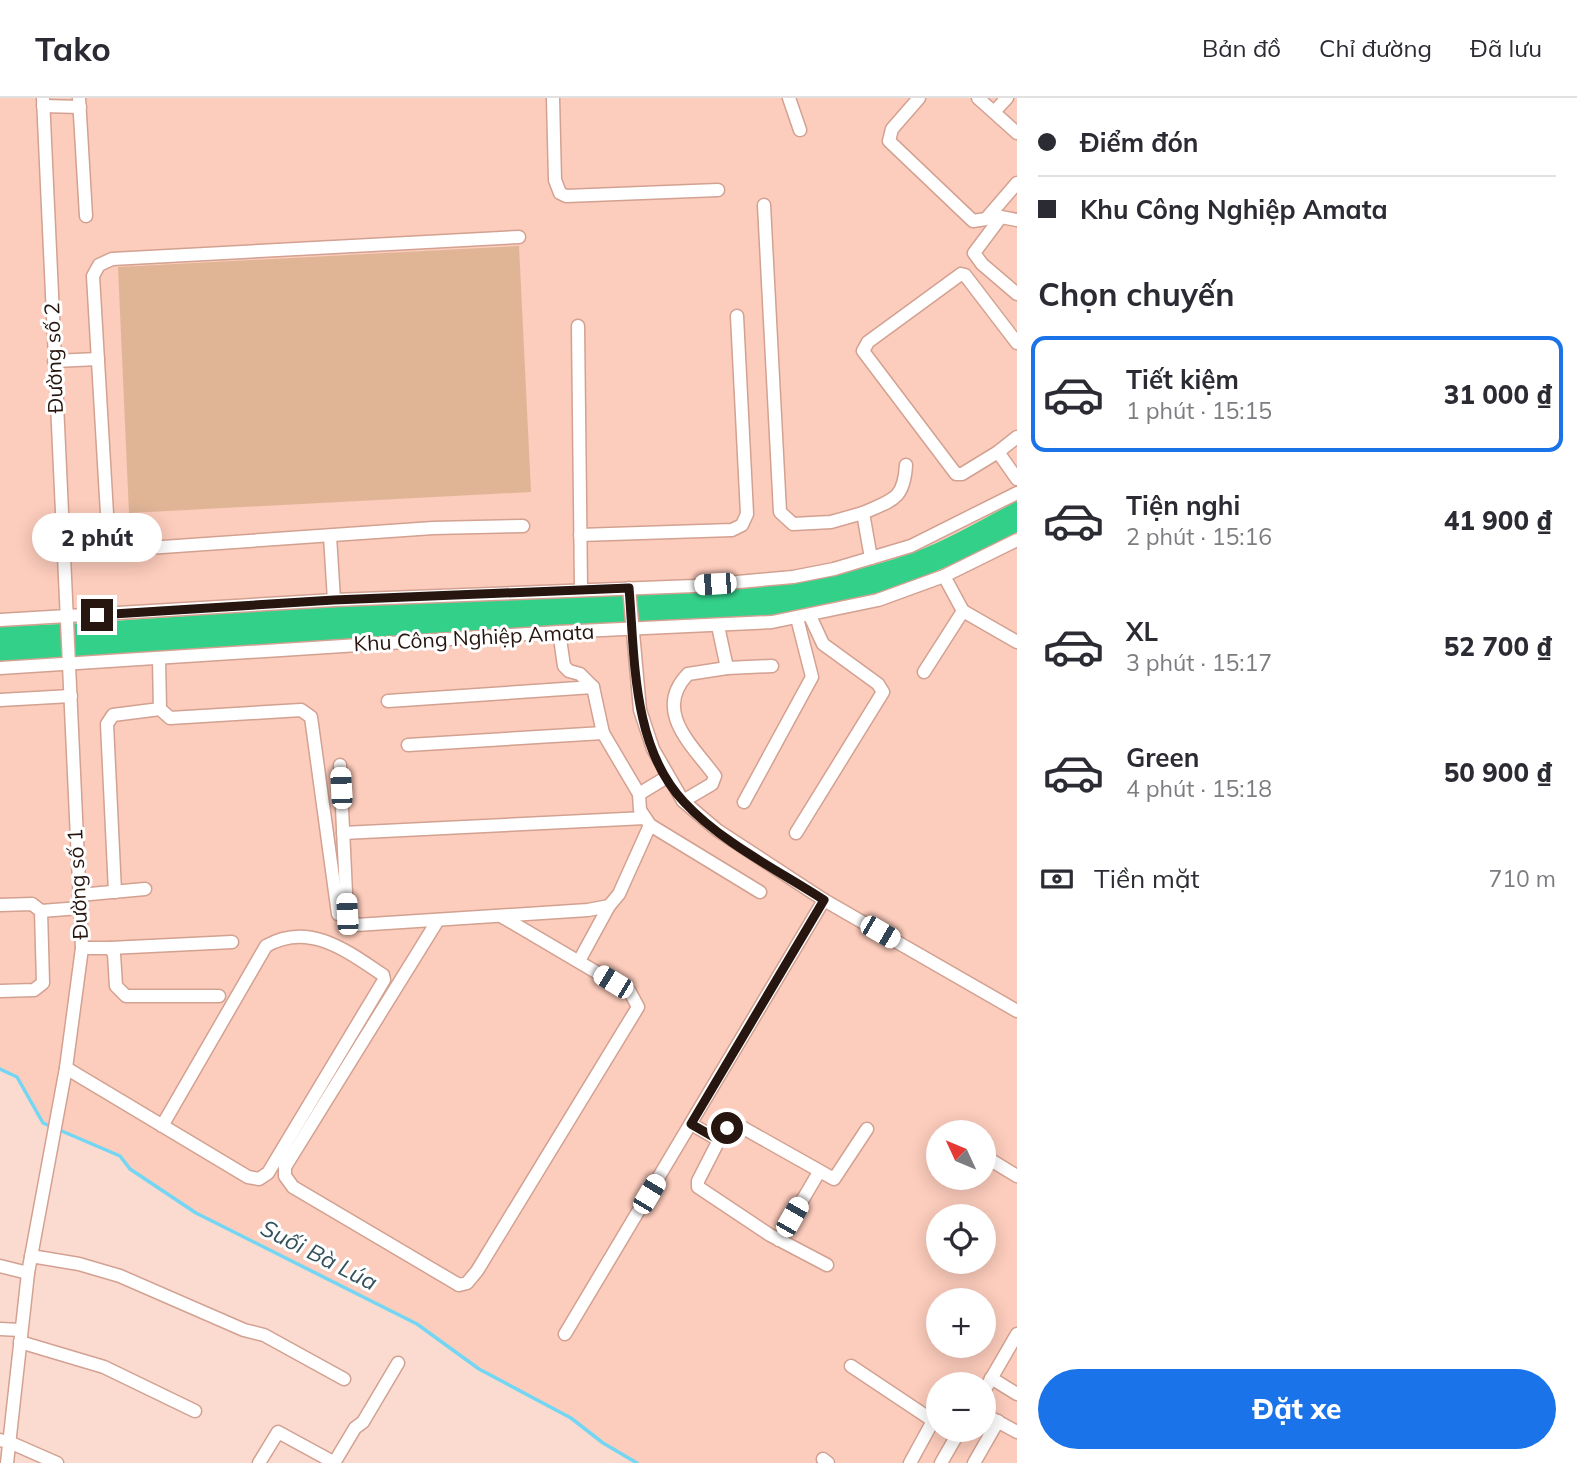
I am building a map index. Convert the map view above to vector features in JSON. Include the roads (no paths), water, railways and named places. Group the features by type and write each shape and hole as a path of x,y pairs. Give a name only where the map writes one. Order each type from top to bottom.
{"street":[{"path":"554,98 555,180 560,193 566,196 718,190"},
{"path":"789,98 800,130"},
{"path":"919,98 892,129 889,141 973,221 986,219 1017,183"},
{"path":"978,98 1017,133"},
{"path":"994,112 1007,98"},
{"path":"43,102 79,102 86,216"},
{"name":"Đường số 2","path":"43,102 69,664"},
{"path":"764,205 780,512 793,524 831,522 863,513 900,493 905,486 906,465"},
{"path":"1017,220 1001,217 974,253 982,264 1017,294"},
{"path":"519,237 112,259 99,265 93,276 108,531 112,543 120,550 523,526"},
{"path":"1017,343 965,275 961,274 864,346 871,361 956,474 962,474 1017,437"},
{"path":"580,535 732,530 742,525 747,514 737,316"},
{"path":"578,326 581,588"},
{"path":"54,361 98,359"},
{"path":"998,452 1017,479"},
{"name":"Khu Công Nghiệp Amata","path":"0,620 334,600 629,588 793,577 911,546 1017,493"},
{"path":"863,513 872,558"},
{"path":"330,536 334,600"},
{"name":"Khu Công Nghiệp Amata","path":"0,667 559,632 718,626 803,617 878,600 944,576 1017,540"},
{"path":"944,576 963,611 1017,642"},
{"path":"629,588 640,710 653,749 683,802 716,830 824,900 1017,1011"},
{"path":"924,672 963,611"},
{"path":"744,803 812,677 803,617"},
{"path":"796,833 883,692 878,684 823,644 803,617"},
{"path":"718,626 727,668"},
{"path":"559,632 564,666 569,671 580,674 593,687 603,733 639,794 638,801 648,821 761,892"},
{"path":"159,659 160,709 170,718 301,710 311,717 338,914"},
{"name":"Đường số 1","path":"7,1463 5,1441 28,1273 66,1068 82,948 69,664"},
{"path":"683,802 712,784 715,776 695,754 680,730 673,706 677,689 688,674 727,668 772,666"},
{"path":"388,701 593,687"},
{"path":"0,700 71,696"},
{"path":"115,892 108,718 113,715 160,709"},
{"path":"408,745 603,733"},
{"path":"340,765 347,914 356,925 588,910 609,906"},
{"path":"639,794 667,777"},
{"path":"343,834 648,821"},
{"path":"579,961 609,906 619,894 648,821"},
{"path":"41,911 115,892 145,889"},
{"path":"565,1334 824,900"},
{"path":"0,905 32,904 41,911"},
{"path":"0,991 34,990 43,983 41,911"},
{"path":"438,920 285,1167 285,1176 293,1187 459,1285 467,1283 477,1271 638,1007 630,992 501,916"},
{"path":"66,1068 162,1126 248,1177 259,1179 268,1173 354,1034 384,980 383,975 333,942 319,937 277,939 266,946 162,1126"},
{"path":"82,948 232,942"},
{"path":"110,948 114,954 116,986 126,996 219,996"},
{"path":"691,1124 719,1140"},
{"path":"827,1265 779,1240 698,1187 698,1181 719,1140 732,1124 834,1179 867,1129"},
{"path":"996,1163 1017,1176"},
{"path":"779,1240 819,1172"},
{"path":"31,1256 79,1264 120,1276 244,1330 264,1335 344,1379"},
{"path":"0,1266 28,1273"},
{"path":"0,1329 88,1361 195,1411"},
{"path":"995,1372 1017,1334"},
{"path":"259,1463 278,1432 335,1463 398,1363"},
{"path":"851,1366 926,1415"},
{"path":"996,1381 1017,1394"},
{"path":"974,1463 998,1421 1017,1432"},
{"path":"910,1463 926,1438"},
{"path":"5,1441 57,1463"},
{"path":"941,1463 950,1442"}],"waterway":[{"name":"Suối Bà Lúa","path":"0,1069 17,1077 43,1123 120,1156 130,1169 196,1213 417,1324 479,1369 571,1418 603,1443 637,1463"}]}
